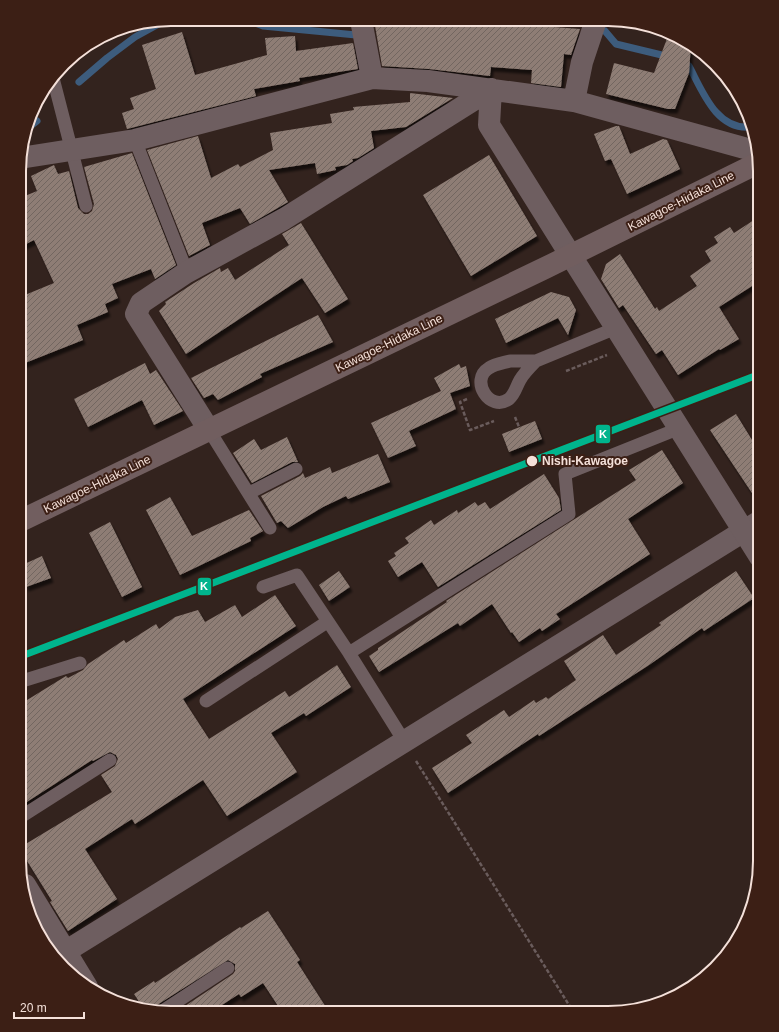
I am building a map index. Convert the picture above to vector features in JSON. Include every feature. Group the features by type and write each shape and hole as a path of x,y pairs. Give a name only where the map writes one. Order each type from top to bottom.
{"main road":[{"name":"Kawagoe-Hidaka Line","path":"26,518 572,256 753,166"}],"street":[{"path":"362,26 372,78"},
{"path":"574,101 582,62 594,26"},
{"path":"26,157 135,140 372,78 428,81 574,101 752,150"},
{"path":"60,954 752,526 680,428 489,126 491,89"},
{"path":"209,430 136,314 141,303 187,272 284,219 491,89"},
{"path":"31,897 56,949"}],"lane":[{"path":"55,85 86,206"},
{"path":"135,140 187,272"},
{"path":"536,361 616,328"},
{"path":"349,653 569,514 565,474 680,428"},
{"path":"209,430 270,528"},
{"path":"249,493 296,469"},
{"path":"263,587 297,575 349,653 404,741"},
{"path":"206,701 327,622"},
{"path":"26,680 80,663"},
{"path":"26,814 110,760"},
{"path":"170,1006 228,968"}],"path":[{"path":"559,373 610,354"},
{"path":"470,398 460,402 470,430 499,419"},
{"path":"514,414 519,427"},
{"path":"404,741 570,1006"}],"building":[{"path":"375,26 540,26 580,29 571,55 564,54 561,87 531,83 532,70 491,67 490,76 429,69 382,66"},
{"path":"182,32 195,75 267,55 265,38 295,36 296,51 353,43 358,69 299,78 300,81 254,89 256,96 127,129 122,113 134,109 130,98 156,89 142,45"},
{"path":"667,39 680,45 690,53 689,73 675,109 668,109 606,94 614,63 654,73"},
{"path":"410,93 453,98 406,127 371,131 374,148 358,158 352,159 353,161 347,165 335,167 336,170 317,174 315,163 269,170 288,202 250,224 240,208 202,223 210,245 189,256 147,150 198,136 211,178 238,164 240,167 273,150 270,133 332,123 330,114 354,110 353,107 410,102"},
{"path":"619,126 630,154 663,139 667,140 680,169 627,194 611,159 605,161 594,134"},
{"path":"132,153 176,265 155,279 151,269 112,284 118,298 105,304 108,312 77,325 83,340 26,363 26,295 54,283 34,240 26,244 26,196 37,191 31,176 54,165 58,174 69,171 78,208 84,214 88,214 92,211 94,204 84,167"},
{"path":"489,155 537,236 471,276 423,195"},
{"path":"753,221 753,285 719,307 739,339 720,350 719,349 678,375 662,350 656,354 623,305 619,308 601,279 606,264 620,254 655,309 657,307 659,311 697,286 690,276 711,261 705,251 718,243 714,237 730,227 734,233"},
{"path":"301,223 348,299 325,313 302,278 186,354 159,311 166,304 165,302 220,268 221,272 228,268 235,280 289,245 282,234"},
{"path":"551,292 569,297 576,310 568,335 558,318 506,343 495,319"},
{"path":"318,315 333,342 260,374 262,377 218,400 213,394 204,398 191,378"},
{"path":"145,363 150,374 156,370 183,411 154,425 142,400 88,427 74,399"},
{"path":"459,364 461,368 466,366 470,386 450,393 456,409 409,431 416,446 388,458 371,423 441,391 434,378"},
{"path":"736,414 753,442 753,494 710,430"},
{"path":"535,421 542,439 509,452 502,434"},
{"path":"287,437 298,462 292,462 252,483 233,453 254,439 261,450"},
{"path":"662,450 683,483 628,519 650,554 556,614 560,619 542,631 540,628 519,642 512,632 511,633 492,604 460,626 458,623 379,672 369,656 378,650 378,648 447,602 446,601 636,480 629,470"},
{"path":"378,454 390,482 348,499 346,496 323,507 288,528 281,521 277,523 261,496 303,473 305,478 330,467 332,473"},
{"path":"544,474 559,498 561,510 438,587 422,562 398,577 388,561 396,556 394,553 409,543 405,538 431,520 434,525 457,510 458,513 475,502 478,506 485,502 490,509"},
{"path":"170,497 192,536 249,510 263,531 250,538 251,541 180,575 146,510"},
{"path":"110,522 142,587 122,597 89,533"},
{"path":"42,556 51,578 26,587 26,563"},
{"path":"339,571 350,587 329,601 319,585"},
{"path":"736,571 753,596 753,599 704,631 702,628 649,665 539,736 538,734 448,793 432,768 472,743 466,735 504,710 509,717 534,700 536,703 546,697 548,699 576,680 564,661 603,635 616,655 661,625 659,623"},
{"path":"275,595 296,626 183,699 209,739 285,691 289,697 337,665 351,687 306,716 304,713 271,733 297,772 227,816 203,780 135,824 132,819 85,849 117,899 68,931 50,902 52,901 26,859 26,844 112,792 101,775 115,766 118,759 116,755 110,752 93,761 92,760 26,802 26,701 66,676 68,678 83,670 88,664 124,640 126,643 156,624 159,629 175,617 198,610 205,622 235,605 242,617"},
{"path":"268,911 300,960 297,962 325,1006 278,1006 263,983 241,997 239,994 220,1006 185,1006 233,974 235,971 235,964 228,960 157,1005 139,1002 134,994 154,981 155,983 240,927 241,928"}],"waterway":[{"path":"263,26 356,35"},
{"path":"79,82 135,37 154,27"},
{"path":"605,31 616,44 670,57"},
{"path":"683,62 689,66 705,97 719,115 728,122 738,126 746,127"}],"transit line":[{"name":"K","path":"26,654 753,377"}],"place":[{"name":"Nishi-Kawagoe","path":"532,461"}]}
